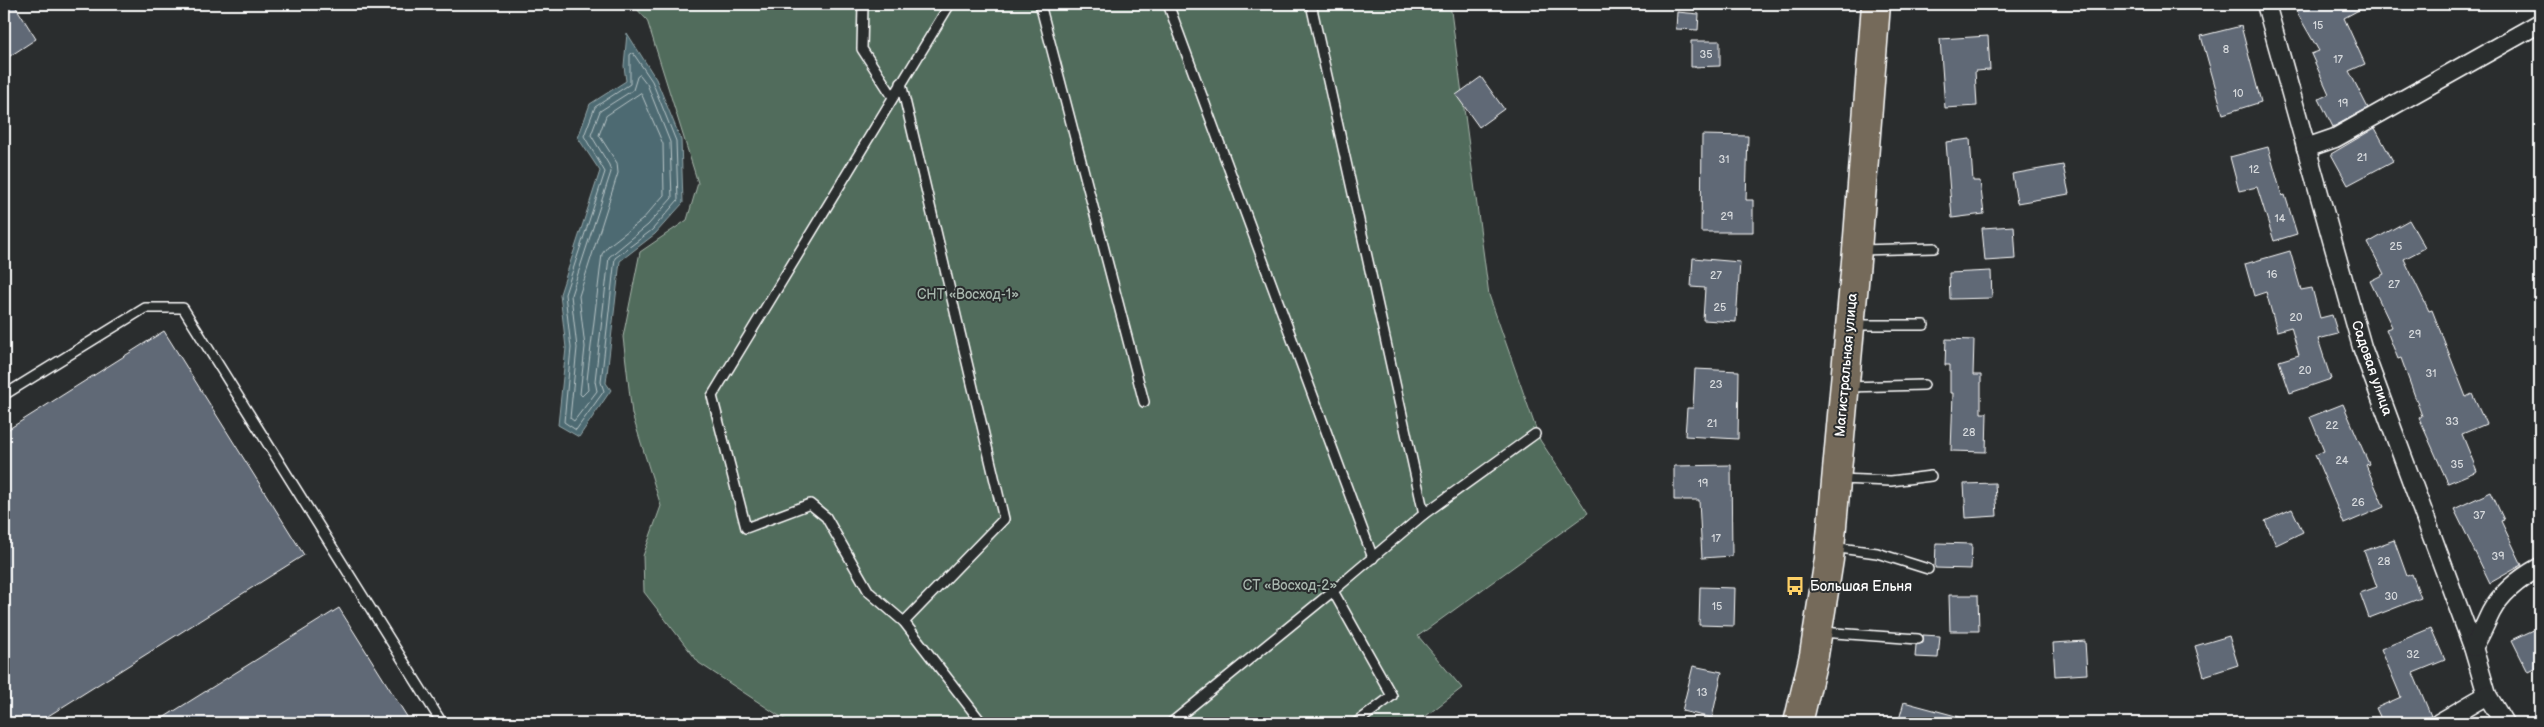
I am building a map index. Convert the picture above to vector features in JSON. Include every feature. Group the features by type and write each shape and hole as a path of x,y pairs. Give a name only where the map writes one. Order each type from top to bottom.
{"main road":[{"name":"Магистральная улица","path":"1798,723 1818,632 1830,547 1857,250 1876,4"}],"street":[{"name":"Садовая улица","path":"2266,4 2362,347 2473,647 2487,695 2504,723"},
{"path":"2306,148 2335,138 2540,23"},
{"path":"2473,647 2485,629 2492,611 2510,588 2540,567"},
{"path":"2439,723 2487,695"}],"lane":[{"path":"863,4 862,49 893,97"},
{"path":"950,4 712,396 746,528 810,504 826,517 869,592 904,622 982,723"},
{"path":"1040,4 1144,402"},
{"path":"1168,4 1373,558"},
{"path":"1311,4 1424,514"},
{"path":"902,83 1004,519 904,622"},
{"path":"1857,250 1934,248"},
{"path":"4,395 145,308 183,308 442,723"},
{"path":"1849,325 1924,326"},
{"path":"1844,387 1924,385"},
{"path":"1171,723 1424,514 1535,434"},
{"path":"1836,479 1891,481 1931,476"},
{"path":"1830,547 1877,553 1928,569"},
{"path":"1333,591 1392,696 1356,723"},
{"path":"1818,632 1918,639"}],"green space":[{"name":"СНТ «Восход-1»","path":"632,4 1450,4 1489,295 1540,440 1588,513 1418,636 1462,688 1417,723 790,723 699,663 644,592 643,556 661,506 632,414 623,337 640,252 687,220 698,183 647,20"}],"water":[{"path":"627,33 656,79 681,140 683,203 655,234 620,261 606,383 611,390 579,437 558,425 566,348 560,294 600,171 578,138 590,104 626,81 624,66"}],"building":[{"path":"4,4 14,4 36,39 4,60"},
{"path":"2309,4 2370,4 2344,18 2365,64 2349,71 2368,108 2333,127 2319,99 2329,94 2311,54 2319,51 2296,11"},
{"path":"1677,12 1699,14 1698,30 1676,29"},
{"path":"2241,26 2261,102 2223,114 2201,36"},
{"path":"1988,36 1990,70 1975,71 1977,106 1945,108 1940,39"},
{"path":"1691,41 1720,41 1720,66 1691,67"},
{"path":"1481,77 1504,109 1479,127 1456,95"},
{"path":"2375,128 2393,161 2348,185 2331,154"},
{"path":"1702,135 1748,136 1746,200 1753,200 1753,232 1701,232"},
{"path":"1970,139 1973,181 1980,181 1984,214 1952,218 1946,142"},
{"path":"2268,147 2282,196 2285,195 2297,234 2274,241 2257,187 2239,191 2230,157"},
{"path":"2063,165 2069,194 2017,203 2012,174"},
{"path":"2409,220 2425,248 2404,259 2429,311 2432,310 2466,397 2472,394 2486,424 2462,434 2477,471 2448,483 2419,418 2422,416 2401,358 2398,359 2386,329 2392,327 2370,281 2384,274 2368,243"},
{"path":"2014,226 2016,259 1985,261 1982,228"},
{"path":"2290,251 2301,290 2312,288 2320,318 2332,315 2338,334 2318,339 2331,379 2290,393 2279,361 2299,355 2291,327 2277,331 2266,292 2254,296 2245,264"},
{"path":"1693,258 1740,262 1736,322 1703,320 1705,288 1691,287"},
{"path":"1991,271 1992,298 1950,299 1949,273"},
{"path":"164,331 304,555 37,723 4,723 4,432"},
{"path":"1946,339 1974,340 1973,375 1981,375 1981,413 1987,413 1986,452 1951,451 1953,393 1950,393 1950,365 1945,365"},
{"path":"1695,369 1739,371 1738,439 1685,436 1687,408 1693,408"},
{"path":"2343,404 2369,464 2366,465 2384,507 2344,524 2315,455 2324,451 2310,417"},
{"path":"1731,465 1732,556 1702,558 1699,500 1674,500 1674,466"},
{"path":"1995,483 1997,516 1966,518 1964,484"},
{"path":"2491,492 2504,520 2501,521 2522,565 2490,583 2454,509"},
{"path":"2292,509 2303,532 2276,545 2265,521"},
{"path":"2394,540 2407,576 2412,574 2421,598 2369,618 2360,593 2377,587 2364,551"},
{"path":"1936,543 1972,544 1971,569 1935,568"},
{"path":"1700,587 1735,588 1734,626 1699,625"},
{"path":"1949,595 1978,595 1979,631 1950,631"},
{"path":"339,608 411,723 155,723"},
{"path":"2540,627 2540,666 2528,672 2512,640"},
{"path":"2431,628 2445,660 2413,673 2431,716 2417,723 2383,723 2376,708 2401,697 2381,649"},
{"path":"1923,635 1940,636 1938,658 1915,657 1916,645 1923,643"},
{"path":"2229,636 2238,665 2204,676 2195,646"},
{"path":"2085,641 2087,674 2055,676 2053,643"},
{"path":"1693,666 1722,672 1712,718 1682,711"},
{"path":"1904,702 1967,719 1966,723 1898,723"}],"place":[{"name":"Большая Ельня","path":"1795,586"}],"park label":[{"name":"СТ «Восход-2»","path":"1290,585"}]}
